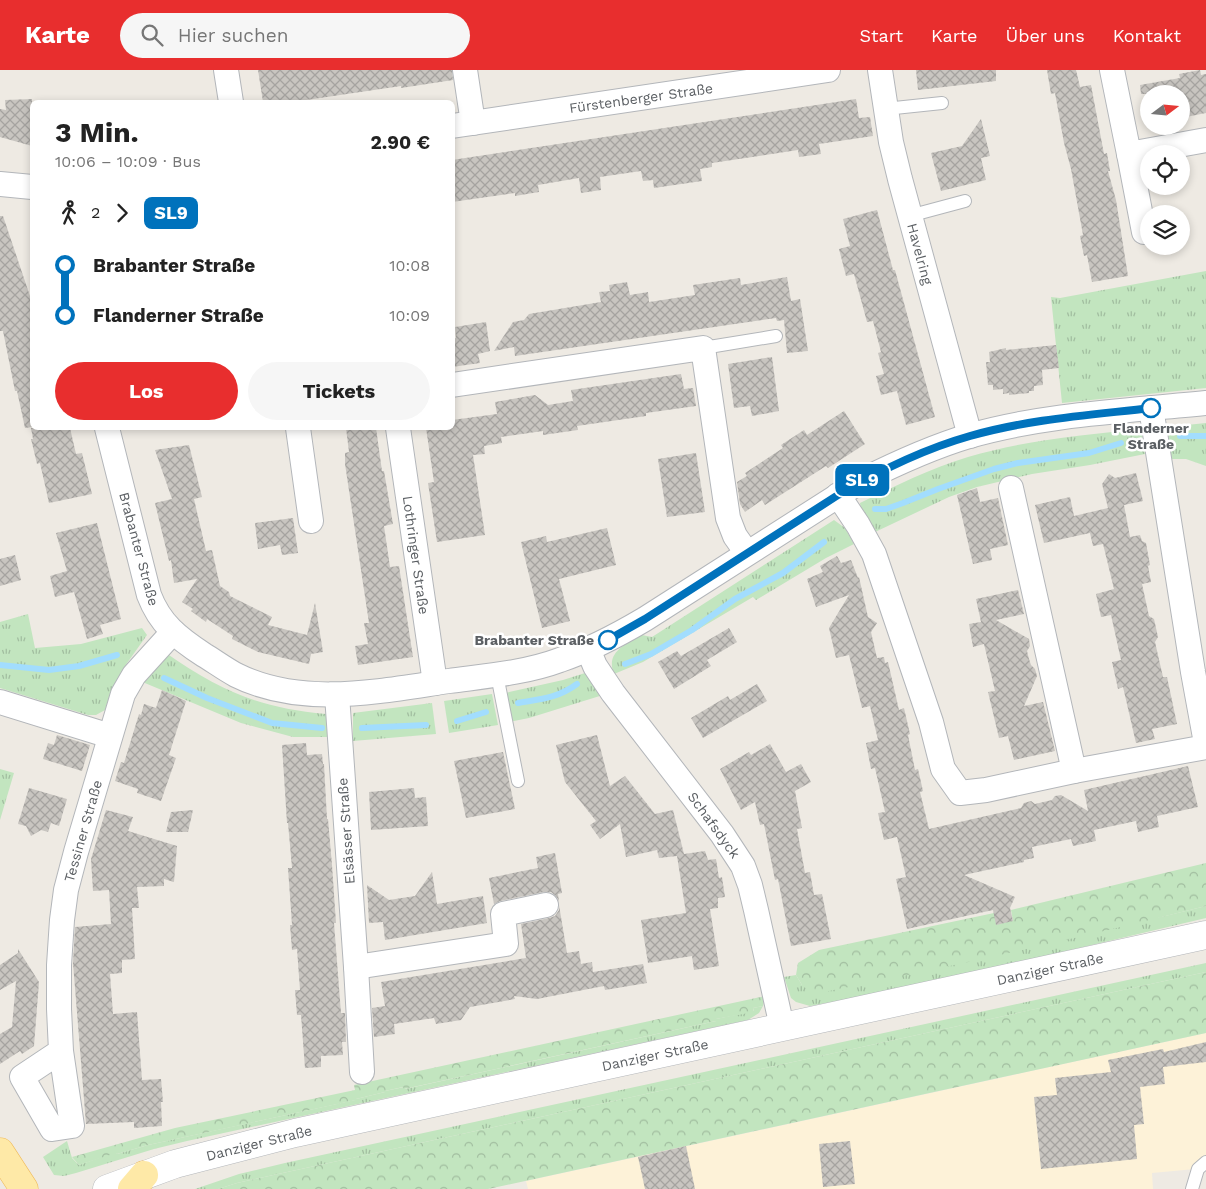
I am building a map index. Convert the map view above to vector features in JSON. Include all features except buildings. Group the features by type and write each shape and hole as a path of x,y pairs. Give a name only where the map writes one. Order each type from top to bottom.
{"main road":[{"path":"0,1152 24,1189"}],"street":[{"path":"226,70 231,100"},
{"path":"463,124 465,70"},
{"name":"Fürstenberger Straße","path":"463,124 828,70"},
{"name":"Havelring","path":"880,70 891,142 970,436"},
{"path":"1112,70 1140,211"},
{"path":"1129,154 1206,140"},
{"path":"0,184 30,187"},
{"path":"455,385 703,348 728,518 736,536 747,553"},
{"name":"Brabanter Straße","path":"108,430 149,595 154,610 164,623 187,644 236,675 259,684 311,694 337,694 497,675 528,670 559,661 628,629 838,495 884,470 970,436 1032,422 1206,403"},
{"path":"1151,408 1206,743"},
{"path":"298,430 311,521"},
{"name":"Lothringer Straße","path":"398,430 435,683"},
{"path":"1011,488 1074,771"},
{"path":"838,495 874,554 931,722 943,769 960,793 986,790 1074,771 1206,747"},
{"name":"Tessiner Straße","path":"61,1051 59,965 66,890 123,694 134,675 173,632"},
{"name":"Schafsdyck","path":"588,649 613,694 722,834 742,866 750,885 782,1027"},
{"name":"Elsässer Straße","path":"337,694 362,1072"},
{"path":"0,702 110,736"},
{"path":"356,967 506,944 503,914 546,905"},
{"name":"Danziger Straße","path":"107,1189 138,1182 184,1162 295,1133 1206,935"}],"lane":[{"path":"885,109 942,103"},
{"path":"910,216 965,201"},
{"path":"703,348 776,336"},
{"path":"497,675 518,781"},
{"path":"1192,1189 1198,1170 1206,1162"}],"shaded area":[{"path":"1206,1033 1206,1168 1152,1173 1153,1189 528,1189 526,1181"}],"green space":[{"path":"1206,271 1206,388 1062,403 1051,297 1060,298"},
{"path":"1206,423 1206,466 1186,459 1167,459 1165,433 1167,427"},
{"path":"1141,429 1145,454 1032,474 977,487 949,497 873,533 861,511 860,503 954,461 1032,442"},
{"path":"834,520 845,528 854,544 826,558 756,600 753,597 643,662 614,674 612,660 624,645 642,635 652,637"},
{"path":"28,614 35,648 81,644 142,628 147,635 113,687 105,710 96,715 88,715 0,688 0,622"},
{"path":"166,653 205,678 242,696 280,707 326,714 331,737 293,737 241,723 140,681"},
{"path":"585,673 603,695 529,718 509,722 505,693"},
{"path":"492,694 498,725 449,733 444,701"},
{"path":"432,703 436,734 353,741 353,713"},
{"path":"0,769 14,773 0,820"},
{"path":"1206,863 1206,906 1010,953 814,994 802,985 796,975 798,963 819,950 994,913 1013,921 1011,910"},
{"path":"1206,906 1206,918 876,994 810,1006 796,1002 791,998 784,977 796,975 802,985 1165,916"},
{"path":"1206,963 1206,972 237,1183 218,1189 195,1189 239,1174 285,1163"},
{"path":"1206,972 1206,1033 488,1189 218,1189 237,1183"},
{"path":"765,996 763,1006 753,1008 754,1012 716,1019 716,1021 404,1089 403,1087 385,1091 356,1100 148,1145 79,1165 72,1157 175,1128 355,1090 354,1085"},
{"path":"763,1006 759,1013 748,1020 187,1141 64,1176 54,1175 43,1157 67,1141 72,1158 79,1165 116,1152 117,1154 148,1145 355,1100 385,1091 404,1087 405,1089 716,1021 716,1019 754,1011 753,1008"}],"waterway":[{"path":"1180,436 1206,436"},
{"path":"875,509 886,509 994,469 1018,463 1089,453 1121,443"},
{"path":"625,664 651,654 692,630 735,599 783,573 824,542"},
{"path":"0,665 49,670 79,666 117,655"},
{"path":"164,678 207,698 272,723 322,728"},
{"path":"518,703 556,695 577,684"},
{"path":"457,721 486,712"},
{"path":"362,728 426,725"}],"bus line":[{"name":"SL9","path":"608,640 645,619 860,481 897,464 970,436 1032,422 1151,408"}],"place":[{"name":"Flanderner Straße","path":"1151,408"},
{"name":"Brabanter Straße","path":"608,640"}]}
